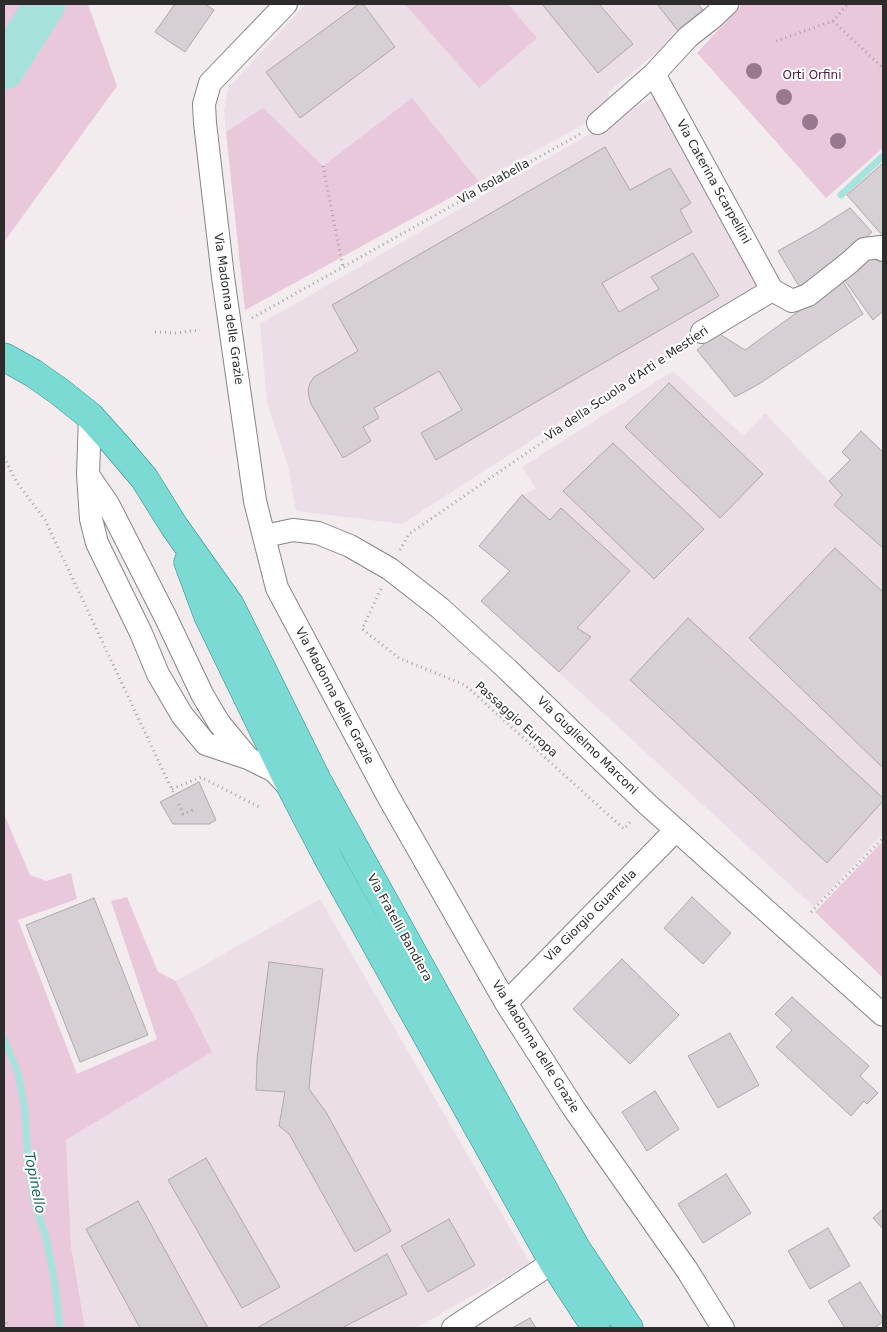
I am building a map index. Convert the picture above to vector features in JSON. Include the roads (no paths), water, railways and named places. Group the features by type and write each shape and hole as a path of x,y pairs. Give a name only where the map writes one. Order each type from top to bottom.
{"main road":[{"name":"Via Fratelli Bandiera","path":"4,357 33,373 60,392 90,416 116,444 144,478 174,526 230,604 317,780 576,1248 629,1328"},
{"name":"Via Fratelli Bandiera","path":"174,526 208,616 293,791 329,860 553,1262 596,1328"}],"street":[{"name":"Via Madonna delle Grazie","path":"286,4 210,83 204,104 222,277 255,501 277,588 394,807 506,1003 574,1109 688,1270 723,1328"},
{"path":"598,124 654,74 688,37 727,4"},
{"name":"Via Caterina Scarpellini","path":"654,74 772,290"},
{"path":"772,290 792,301 808,295 864,249 881,247 883,250"},
{"name":"Via della Scuola d'Arti e Mestieri","path":"702,332 772,290"},
{"path":"90,416 88,475 91,519 97,543 141,633 158,674 182,715 206,744 248,758 274,771 293,791"},
{"path":"88,475 108,504 202,694 220,723 248,758"},
{"name":"Via Guglielmo Marconi","path":"265,536 293,530 318,533 350,546 390,569 440,608 507,669 647,804 883,1015"},
{"name":"Via Giorgio Guarrella","path":"506,1003 676,830"},
{"path":"453,1328 553,1262"}],"waterway":[{"path":"4,69 45,4"},
{"name":"Topinello","path":"841,195 883,156"},
{"name":"Topinello","path":"4,1039 18,1073 25,1111 28,1163 34,1201 46,1237 55,1284 60,1328"}],"park label":[{"name":"Orti Orfini","path":"812,76"}]}
